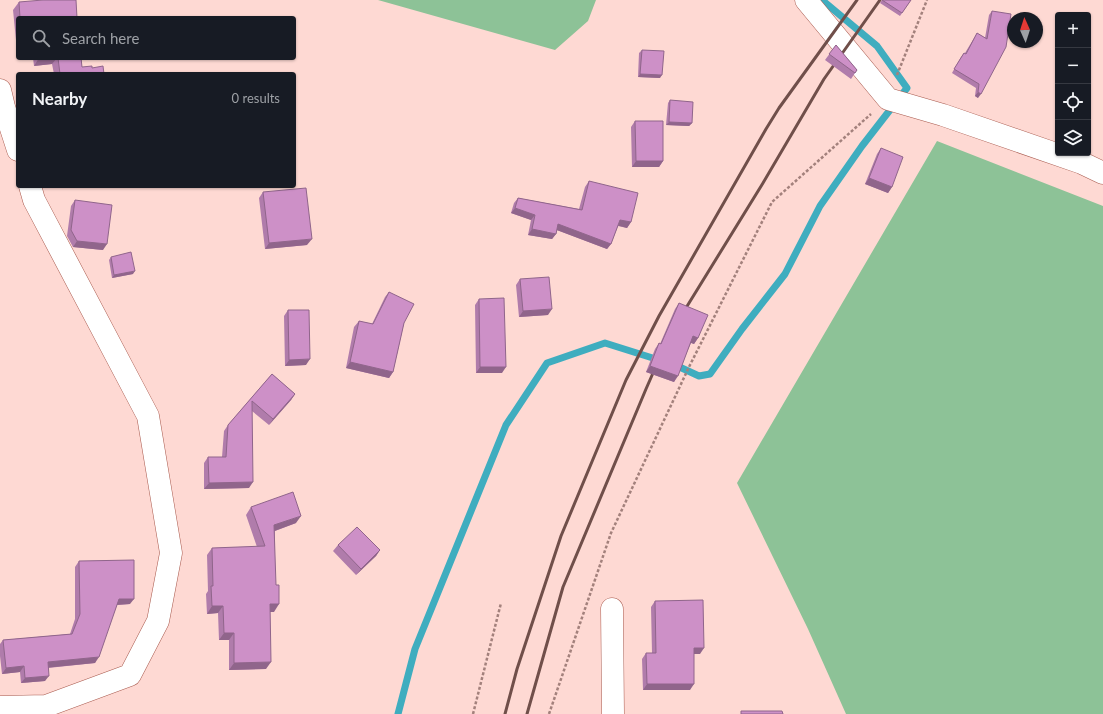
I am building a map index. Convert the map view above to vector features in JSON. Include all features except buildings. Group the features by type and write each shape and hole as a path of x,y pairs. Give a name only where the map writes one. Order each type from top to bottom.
{"street":[{"path":"806,0 888,100 943,115 1082,163 1103,173"},
{"path":"0,90 16,144"},
{"path":"0,707 46,706 130,675 158,621 171,553 158,468 148,416 34,200 31,188"},
{"path":"612,610 613,714"}],"path":[{"path":"549,714 611,533 689,367 772,202 888,100 927,0"},
{"path":"473,714 501,603"}],"green space":[{"path":"378,0 596,0 588,21 555,50"},
{"path":"937,141 1103,206 1103,714 846,714 808,629 737,483"}],"waterway":[{"path":"673,364 699,376 710,374 742,329 785,274 820,206 862,146 907,88 877,46 822,0"},
{"path":"398,714 415,649 506,425 547,363 605,343 659,360"}],"railway":[{"path":"505,714 517,669 561,536 626,380 659,316 766,129 779,108 857,0"},
{"path":"681,316 763,183 824,79 880,0"},
{"path":"527,714 563,587 657,364"}]}
